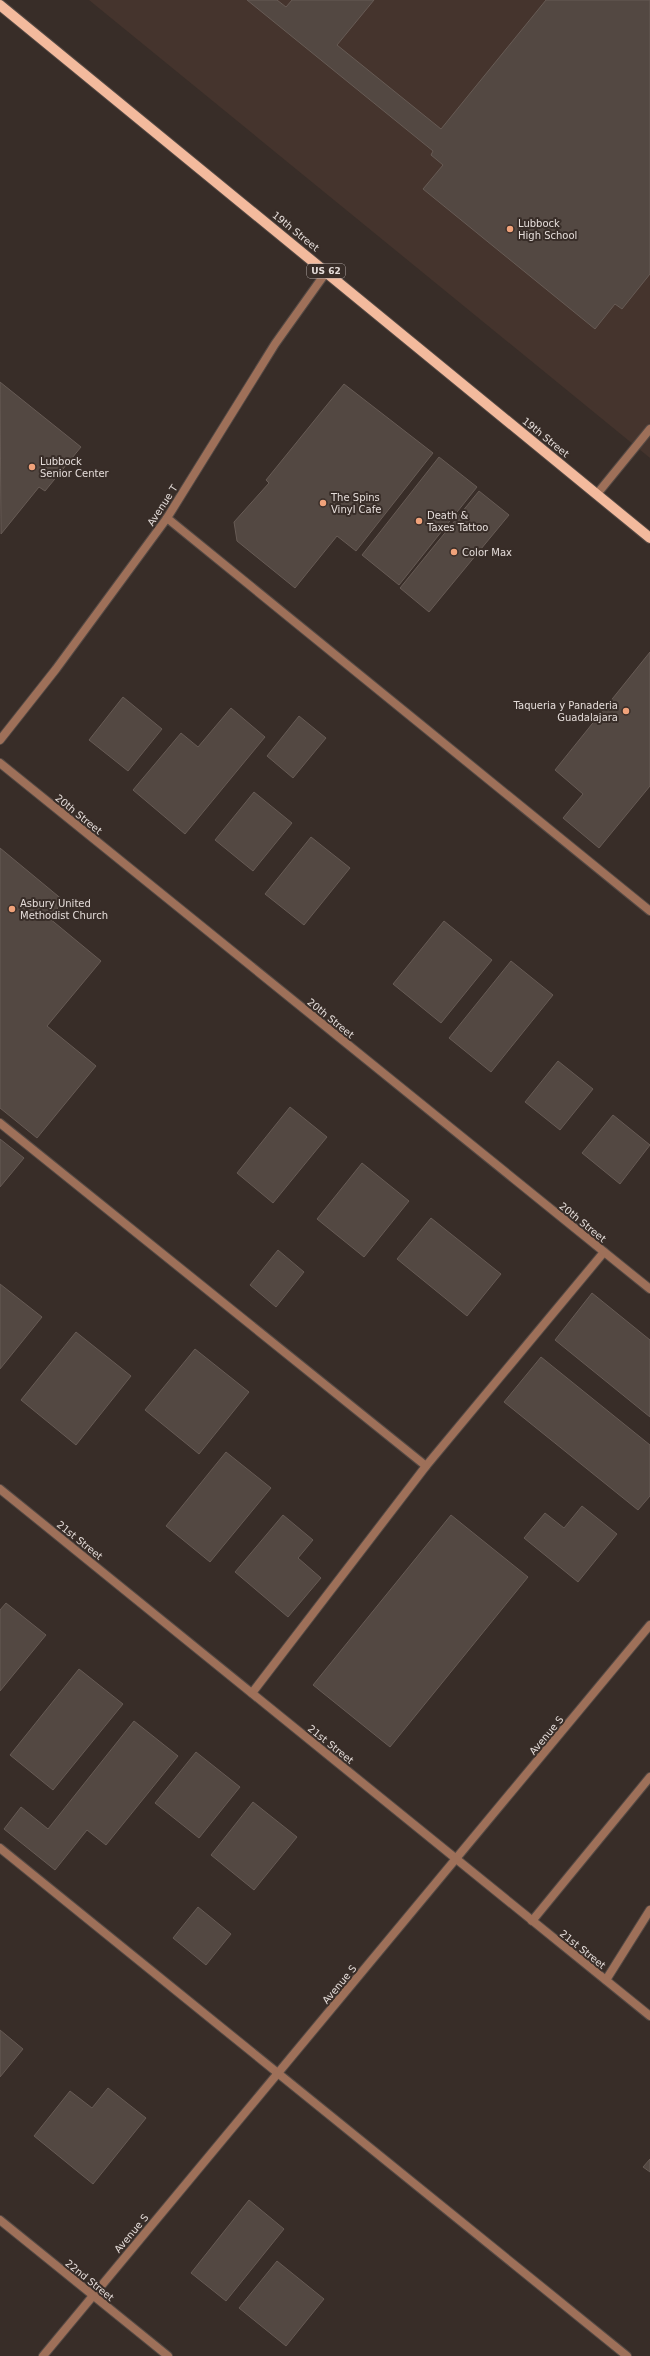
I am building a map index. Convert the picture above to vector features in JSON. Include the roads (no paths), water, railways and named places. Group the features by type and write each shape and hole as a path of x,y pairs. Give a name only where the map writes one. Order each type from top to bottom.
{"main road":[{"name":"19th Street","path":"0,5 650,538"}],"street":[{"name":"Avenue T","path":"0,740 56,669 167,518 275,344 326,271"},
{"path":"597,494 650,429"},
{"path":"167,518 650,911"},
{"name":"20th Street","path":"0,763 650,1289"},
{"path":"0,1123 426,1466"},
{"path":"252,1693 426,1466 604,1252"},
{"name":"21st Street","path":"0,1489 650,2016"},
{"name":"Avenue S","path":"43,2356 92,2295 650,1625"},
{"path":"532,1921 650,1777"},
{"path":"0,1848 627,2356"},
{"path":"606,1980 649,1914"},
{"name":"22nd Street","path":"0,2220 168,2356"}],"place":[{"name":"Lubbock High School","path":"510,229"},
{"name":"Lubbock Senior Center","path":"32,467"},
{"name":"The Spins Vinyl Cafe","path":"323,503"},
{"name":"Death & Taxes Tattoo","path":"419,521"},
{"name":"Color Max","path":"454,552"},
{"name":"Taqueria y Panaderia Guadalajara","path":"626,711"},
{"name":"Asbury United Methodist Church","path":"12,909"}]}
